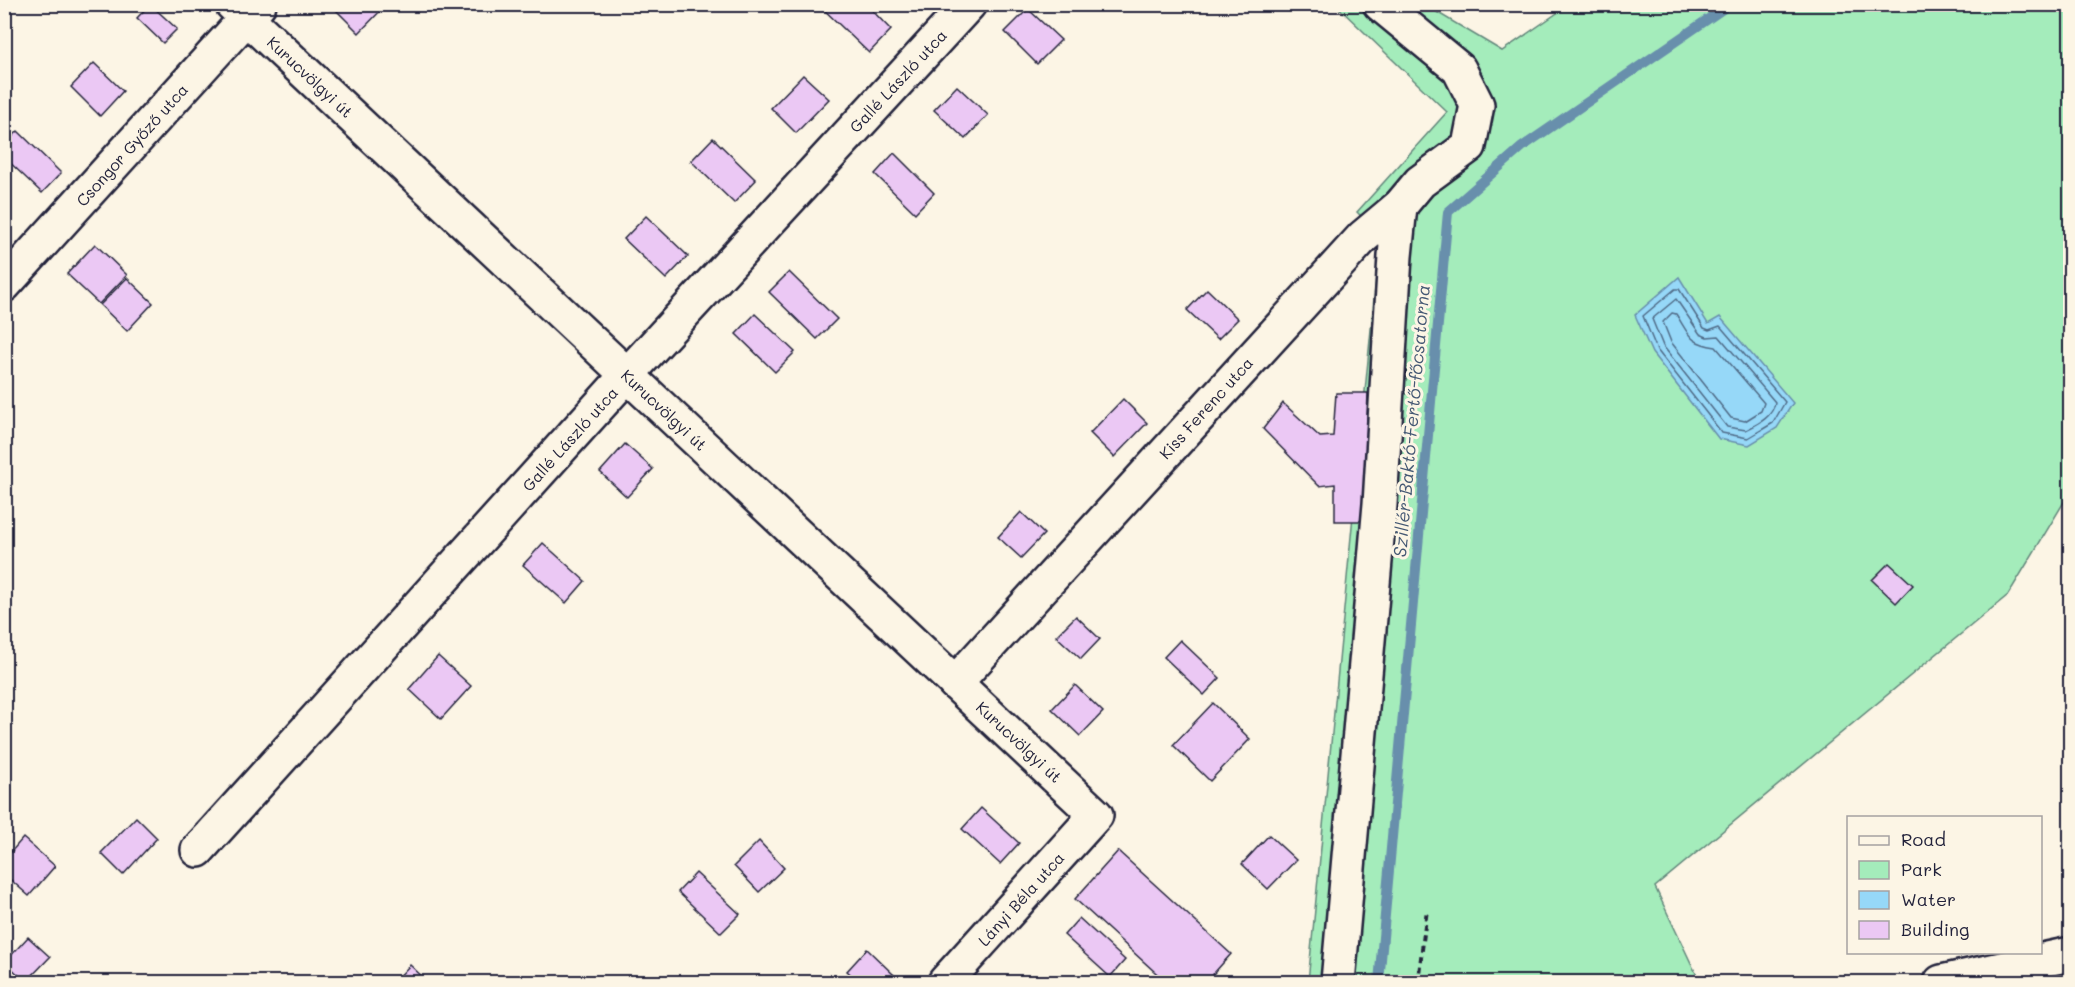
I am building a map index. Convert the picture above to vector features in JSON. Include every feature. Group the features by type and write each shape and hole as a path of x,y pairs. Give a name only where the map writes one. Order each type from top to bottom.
{"street":[{"name":"Gallé László utca","path":"198,850 627,375 969,4"},
{"name":"Kiss Ferenc utca","path":"955,683 1363,237 1400,206 1420,182 1469,146 1477,105 1459,69 1380,4"},
{"name":"Kurucvölgyi út","path":"246,9 627,375 1096,815"},
{"name":"Csongor Győző utca","path":"4,285 246,9"},
{"path":"1338,982 1380,504 1400,206"},
{"name":"Lányi Béla utca","path":"945,982 1096,815"},
{"path":"1941,982 2070,954"}],"path":[{"path":"1418,982 1427,909"}],"green space":[{"path":"1336,5 1425,5 1502,51 1569,5 2070,5 2070,492 2008,595 1655,887 1700,982 1308,982 1380,236 1357,212 1447,112"}],"water":[{"path":"1679,277 1708,324 1720,317 1793,403 1777,428 1749,445 1719,439 1652,353 1635,315"}],"building":[{"path":"150,4 177,29 163,43 137,18"},
{"path":"330,4 387,4 359,33"},
{"path":"818,4 866,4 891,30 869,53"},
{"path":"1028,9 1061,40 1037,64 1005,32"},
{"path":"94,63 123,91 100,116 71,87"},
{"path":"803,75 829,99 796,133 771,108"},
{"path":"957,86 988,115 965,139 934,110"},
{"path":"18,131 61,173 42,193 4,157 4,145"},
{"path":"713,138 756,180 734,203 691,161"},
{"path":"894,153 934,193 915,213 875,174"},
{"path":"646,216 688,256 666,279 624,239"},
{"path":"95,244 127,275 99,304 67,274"},
{"path":"789,272 837,319 817,339 769,292"},
{"path":"127,278 153,303 127,331 100,305"},
{"path":"1207,289 1238,319 1218,339 1187,310"},
{"path":"755,314 795,352 775,372 736,334"},
{"path":"1336,393 1368,393 1363,521 1335,521 1335,484 1319,486 1263,429 1283,403 1320,437 1333,436"},
{"path":"1123,399 1147,423 1114,457 1090,433"},
{"path":"625,444 653,469 627,497 600,472"},
{"path":"1021,512 1044,534 1021,558 998,537"},
{"path":"543,543 585,581 566,603 523,565"},
{"path":"1889,563 1913,585 1896,603 1872,580"},
{"path":"1076,616 1100,639 1081,659 1056,636"},
{"path":"1180,640 1220,678 1204,695 1164,657"},
{"path":"438,656 471,686 441,719 409,689"},
{"path":"1075,685 1103,712 1080,736 1052,709"},
{"path":"1213,703 1250,739 1210,781 1173,745"},
{"path":"981,808 1019,843 1000,864 962,829"},
{"path":"136,817 157,838 123,875 101,853"},
{"path":"1269,835 1296,860 1268,889 1242,864"},
{"path":"23,838 55,866 29,896 4,874 4,860"},
{"path":"759,841 784,868 759,892 734,866"},
{"path":"1118,851 1231,954 1206,982 1166,982 1075,899"},
{"path":"696,873 740,914 721,933 678,892"},
{"path":"1079,918 1125,960 1110,977 1064,935"},
{"path":"28,937 50,957 26,982 5,962"},
{"path":"867,949 894,975 886,982 859,982 847,971"},
{"path":"410,965 428,982 394,982"},
{"path":"2070,975 2070,982 2037,982"}],"waterway":[{"name":"Szillér-Baktó-Fertő-főcsatorna","path":"1379,982 1448,212 1522,147 1730,4"}]}
